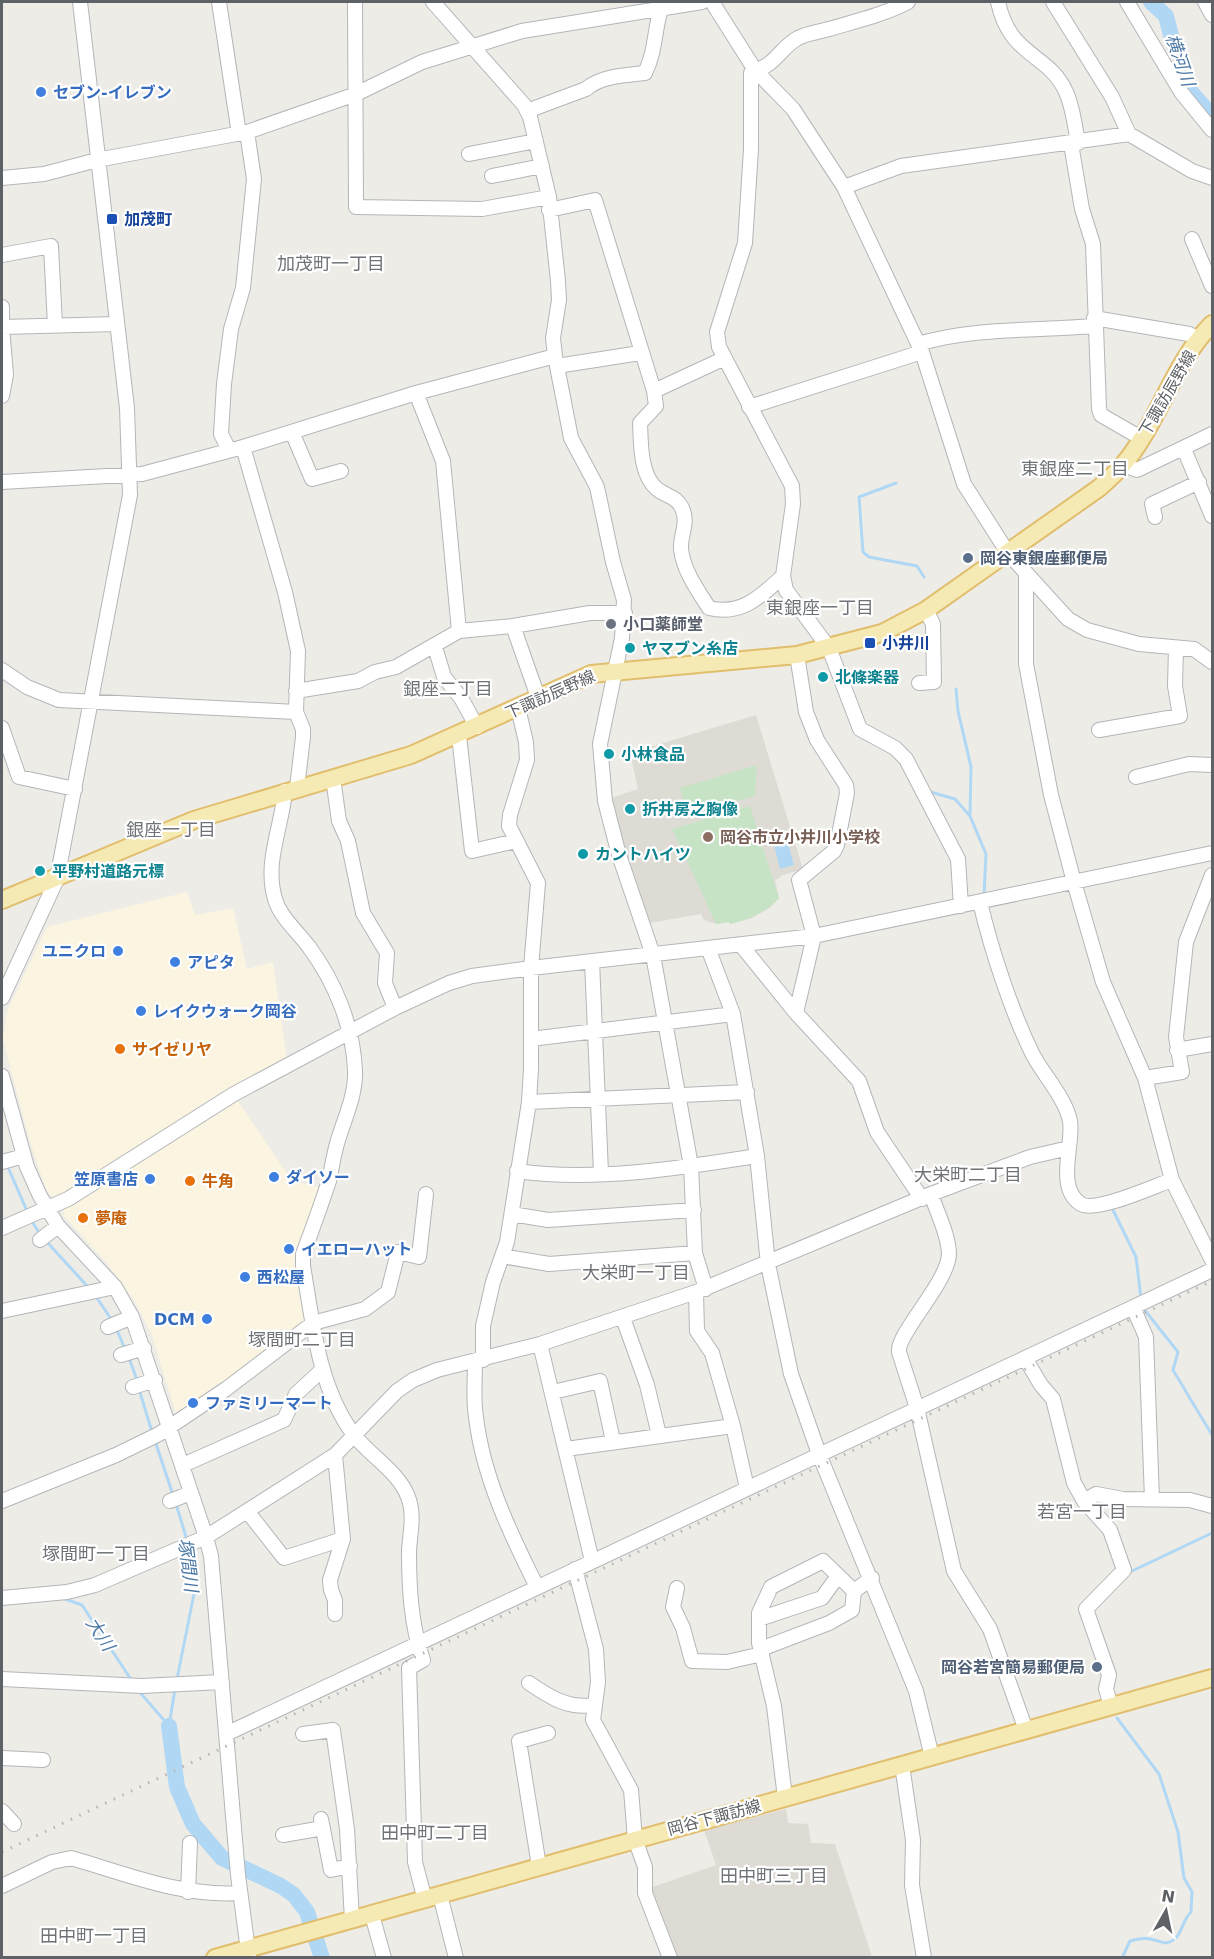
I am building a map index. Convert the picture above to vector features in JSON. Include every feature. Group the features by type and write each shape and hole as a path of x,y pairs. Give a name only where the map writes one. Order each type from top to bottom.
{"main road":[{"name":"下諏訪辰野線","path":"2,900 57,879 194,819 411,755 459,736 591,674 615,669 797,655 882,633 927,610 1099,489 1123,465 1141,438 1177,370 1212,324"},
{"name":"岡谷下諏訪線","path":"215,1958 248,1953 314,1931 539,1866 1212,1678"}],"street":[{"path":"2,998 57,879 128,516 131,476 129,430 80,2"},
{"path":"219,2 243,133 254,179 243,288 231,329 224,384 221,434 229,450"},
{"path":"355,2 356,207 482,209 595,200 640,353 654,391 656,406 640,423 642,456 652,484 660,491 674,496 682,509 686,525 681,548 684,562 693,582 709,608 725,610 752,604 783,576"},
{"path":"433,2 508,86 527,111 542,166 549,204 559,300 554,338 556,361 571,438 597,487 625,613 600,744 605,801 619,855 653,955 679,1096 691,1166 695,1253 701,1291 697,1330 712,1353 733,1426 747,1488"},
{"path":"2,178 44,174 97,160 243,133 356,94 422,62 522,31 616,8 661,8 702,2"},
{"path":"712,2 754,69 798,116 844,187 920,348 964,484 1008,553 1068,619 1087,630 1139,644 1194,650 1212,662"},
{"path":"754,69 762,68 777,59 786,46 800,37 890,11 908,2"},
{"path":"998,2 1002,21 1015,42 1055,76 1067,93 1082,210 1093,244 1094,322 1100,412 1141,438"},
{"path":"1053,2 1112,97 1129,134 1192,171 1212,178"},
{"path":"1127,2 1181,92 1212,129"},
{"path":"1204,2 1212,15"},
{"path":"527,111 619,75 645,73 655,52 653,34 661,8"},
{"path":"754,69 751,73 751,149 745,243 717,332 719,346 794,493 783,576 786,590 829,648 860,729 895,748 906,759 958,859 961,906"},
{"path":"844,187 900,166 1129,134"},
{"path":"469,154 536,141"},
{"path":"492,176 542,166"},
{"path":"1192,239 1212,286"},
{"path":"2,255 51,246 55,325"},
{"path":"2,307 6,375 2,396"},
{"path":"749,407 920,348 943,336 1094,322 1189,334 1199,339"},
{"path":"2,327 117,324"},
{"path":"2,482 131,476 243,447 416,393 556,361 640,353"},
{"path":"654,391 725,358"},
{"path":"416,393 443,461 459,631"},
{"path":"292,432 312,479 341,471"},
{"path":"1123,465 1137,470 1212,434"},
{"path":"243,447 292,620 298,651 296,712 303,737 283,819 273,847 272,874 275,900 310,948 335,990 350,1032 355,1070 354,1089 329,1179 303,1254 313,1323 323,1369 334,1399 354,1435 400,1483 408,1496 412,1516 409,1580 417,1643 423,1660 409,1668 415,1862 433,1898 456,1958"},
{"path":"1184,449 1211,509"},
{"path":"1155,517 1152,504 1198,482"},
{"path":"1026,575 1026,664 1051,795 1074,882 1103,982 1145,1078 1172,1180 1212,1260"},
{"path":"919,683 934,682 933,624 927,610"},
{"path":"297,691 357,681 375,672 396,667 459,631 513,626 591,613 625,613"},
{"path":"513,626 538,697"},
{"path":"435,646 444,677 461,698 477,727"},
{"path":"1100,730 1180,716 1175,686 1176,648"},
{"path":"796,1013 814,936 799,880 834,851 847,793 846,785 817,740 806,712 797,655"},
{"path":"2,670 47,697 93,702 296,712"},
{"path":"518,708 526,742 527,760 510,815 509,826 538,883 531,968 528,1102 512,1214 483,1326 476,1417 490,1479 511,1534 537,1587"},
{"path":"2,728 19,777 75,789"},
{"path":"459,736 472,850 516,841"},
{"path":"1136,777 1189,764 1212,765"},
{"path":"333,778 339,821 348,841 363,913 387,953 385,983 395,1008"},
{"path":"2,1228 68,1199 234,1094 395,1008 460,979 531,968 814,936 1212,853"},
{"path":"1145,1078 1182,1072 1177,1050 1186,942 1212,875"},
{"path":"980,902 1024,1038 1067,1113 1070,1122 1070,1187 1082,1205 1107,1203 1172,1180"},
{"path":"741,945 796,1013 859,1081 877,1132 926,1197 944,1229 949,1251 948,1264 898,1345 917,1408 954,1571 990,1629 1026,1730"},
{"path":"708,948 733,1014 757,1156 768,1264 791,1374 819,1454 872,1578 916,1691 932,1756"},
{"path":"592,961 601,1173"},
{"path":"531,1039 733,1014"},
{"path":"1177,1050 1212,1044"},
{"path":"2,1076 12,1159 47,1208 49,1232 115,1287 120,1322 133,1352 160,1433 183,1465 180,1497 194,1542 211,1556 238,1875 248,1953"},
{"path":"528,1102 747,1092"},
{"path":"2,1598 67,1592 95,1585 194,1542 335,1455 397,1391 413,1380 437,1370 540,1344 701,1291 926,1197 1030,1157 1069,1148"},
{"path":"517,1171 556,1176 691,1166 757,1156"},
{"path":"2,1501 116,1455 160,1433 226,1389 313,1323 365,1309 388,1292 398,1252 419,1257 426,1194"},
{"path":"512,1214 548,1220 694,1210"},
{"path":"502,1256 549,1264 695,1253"},
{"path":"226,1734 1212,1270"},
{"path":"2,1311 115,1287"},
{"path":"1133,1307 1146,1337 1152,1499"},
{"path":"623,1318 647,1385 659,1435"},
{"path":"540,1344 592,1561"},
{"path":"1025,1358 1041,1385 1053,1399 1074,1483 1084,1501 1110,1530 1124,1570 1086,1609 1109,1675 1106,1689 1111,1706"},
{"path":"183,1465 284,1420 296,1394 323,1369"},
{"path":"553,1392 600,1381 613,1441"},
{"path":"566,1449 733,1426"},
{"path":"335,1455 344,1539 330,1580 335,1600 335,1614"},
{"path":"1084,1501 1096,1494 1123,1499 1190,1500 1212,1506"},
{"path":"247,1511 284,1558 344,1539"},
{"path":"785,1798 775,1715 762,1652 759,1619 771,1587 823,1562 854,1591"},
{"path":"575,1569 596,1649 597,1682 593,1720 598,1733 631,1790 635,1839 645,1867 645,1893 670,1958"},
{"path":"759,1619 822,1598 838,1576"},
{"path":"677,1588 673,1607 692,1661 727,1662 762,1652 829,1623 852,1610 854,1591 872,1578"},
{"path":"2,1679 136,1685 222,1682"},
{"path":"529,1683 553,1699 577,1708 595,1705"},
{"path":"303,1734 333,1730 350,1866 352,1920"},
{"path":"539,1866 519,1741 548,1733"},
{"path":"2,1758 43,1760"},
{"path":"902,1765 913,1840 912,1885 924,1958"},
{"path":"2,1811 14,1824"},
{"path":"283,1835 322,1824 331,1870 350,1866"},
{"path":"188,1892 190,1843"},
{"path":"2,1886 52,1862 71,1858 188,1892 212,1895 240,1893"},
{"path":"372,1915 384,1958"}],"shaded area":[{"name":"岡谷市立小井川小学校","path":"756,715 803,869 780,876 775,880 779,898 771,907 752,918 730,924 729,922 716,924 704,920 701,914 650,923 608,799 638,789 630,753"},
{"path":"187,892 195,915 233,908 247,969 273,962 287,1061 60,1198 53,1197 46,1190 29,1139 3,1039 7,1011 47,927"},
{"path":"236,1098 292,1181 323,1188 300,1254 309,1320 177,1417 151,1333 134,1300 107,1263 63,1215 64,1208"},
{"path":"786,1809 788,1823 808,1824 811,1843 835,1844 872,1957 673,1957 647,1889 716,1865 704,1830"}],"green space":[{"path":"757,765 755,796 693,813 684,804 680,788"},
{"path":"750,806 779,898 763,912 751,918 730,924 729,922 716,924 672,829"}],"water":[{"path":"785,833 794,865 780,869 772,837"}],"waterway":[{"name":"横河川","path":"1151,2 1166,16 1172,39 1182,59 1190,91 1212,116"},
{"path":"896,483 859,497 863,552 869,557 917,566 924,577"},
{"path":"956,689 958,711 971,767 970,814"},
{"path":"927,791 955,799 970,816 986,854 984,895"},
{"name":"塚間川","path":"7,1165 27,1211"},
{"path":"1111,1206 1136,1257 1141,1299"},
{"name":"塚間川","path":"31,1220 40,1234"},
{"name":"塚間川","path":"47,1242 89,1288"},
{"name":"塚間川","path":"95,1295 113,1322"},
{"path":"1143,1308 1178,1352 1173,1370 1212,1435"},
{"name":"塚間川","path":"116,1328 125,1349"},
{"name":"塚間川","path":"129,1358 137,1380"},
{"name":"塚間川","path":"139,1389 152,1432"},
{"name":"塚間川","path":"155,1441 173,1495"},
{"name":"塚間川","path":"176,1504 187,1540"},
{"path":"1132,1571 1212,1533"},
{"name":"塚間川","path":"177,1679 194,1594 189,1550"},
{"name":"大川","path":"65,1599 82,1605 132,1681"},
{"name":"大川","path":"137,1689 169,1726"},
{"name":"塚間川","path":"169,1726 175,1689"},
{"path":"1117,1718 1159,1774 1178,1832 1184,1878 1192,1892 1191,1912 1175,1939 1165,1943 1144,1938 1135,1939 1130,1941 1122,1958"},
{"name":"塚間川","path":"169,1726 177,1787 193,1824 222,1858 281,1886 294,1895 307,1912 322,1958"}],"railway":[{"path":"2,1852 1212,1281"}],"place":[{"name":"セブン-イレブン","path":"41,92"},
{"name":"加茂町","path":"112,219"},
{"name":"岡谷東銀座郵便局","path":"968,558"},
{"name":"小口薬師堂","path":"611,624"},
{"name":"小井川","path":"870,643"},
{"name":"ヤマブン糸店","path":"630,648"},
{"name":"北條楽器","path":"823,677"},
{"name":"小林食品","path":"609,754"},
{"name":"折井房之胸像","path":"630,809"},
{"name":"岡谷市立小井川小学校","path":"708,837"},
{"name":"カントハイツ","path":"583,854"},
{"name":"平野村道路元標","path":"40,871"},
{"name":"ユニクロ","path":"118,951"},
{"name":"アピタ","path":"175,962"},
{"name":"レイクウォーク岡谷","path":"141,1011"},
{"name":"サイゼリヤ","path":"120,1049"},
{"name":"ダイソー","path":"274,1177"},
{"name":"笠原書店","path":"150,1179"},
{"name":"牛角","path":"190,1181"},
{"name":"夢庵","path":"83,1218"},
{"name":"イエローハット","path":"289,1249"},
{"name":"西松屋","path":"245,1277"},
{"name":"DCM","path":"207,1319"},
{"name":"ファミリーマート","path":"193,1403"},
{"name":"岡谷若宮簡易郵便局","path":"1097,1667"}],"district":[{"name":"加茂町一丁目","path":"331,264"},
{"name":"東銀座二丁目","path":"1075,469"},
{"name":"東銀座一丁目","path":"820,608"},
{"name":"銀座二丁目","path":"448,689"},
{"name":"銀座一丁目","path":"171,830"},
{"name":"大栄町二丁目","path":"968,1175"},
{"name":"大栄町一丁目","path":"636,1273"},
{"name":"塚間町二丁目","path":"302,1340"},
{"name":"若宮一丁目","path":"1082,1512"},
{"name":"塚間町一丁目","path":"96,1554"},
{"name":"田中町二丁目","path":"435,1833"},
{"name":"田中町三丁目","path":"774,1876"},
{"name":"田中町一丁目","path":"94,1936"}]}
